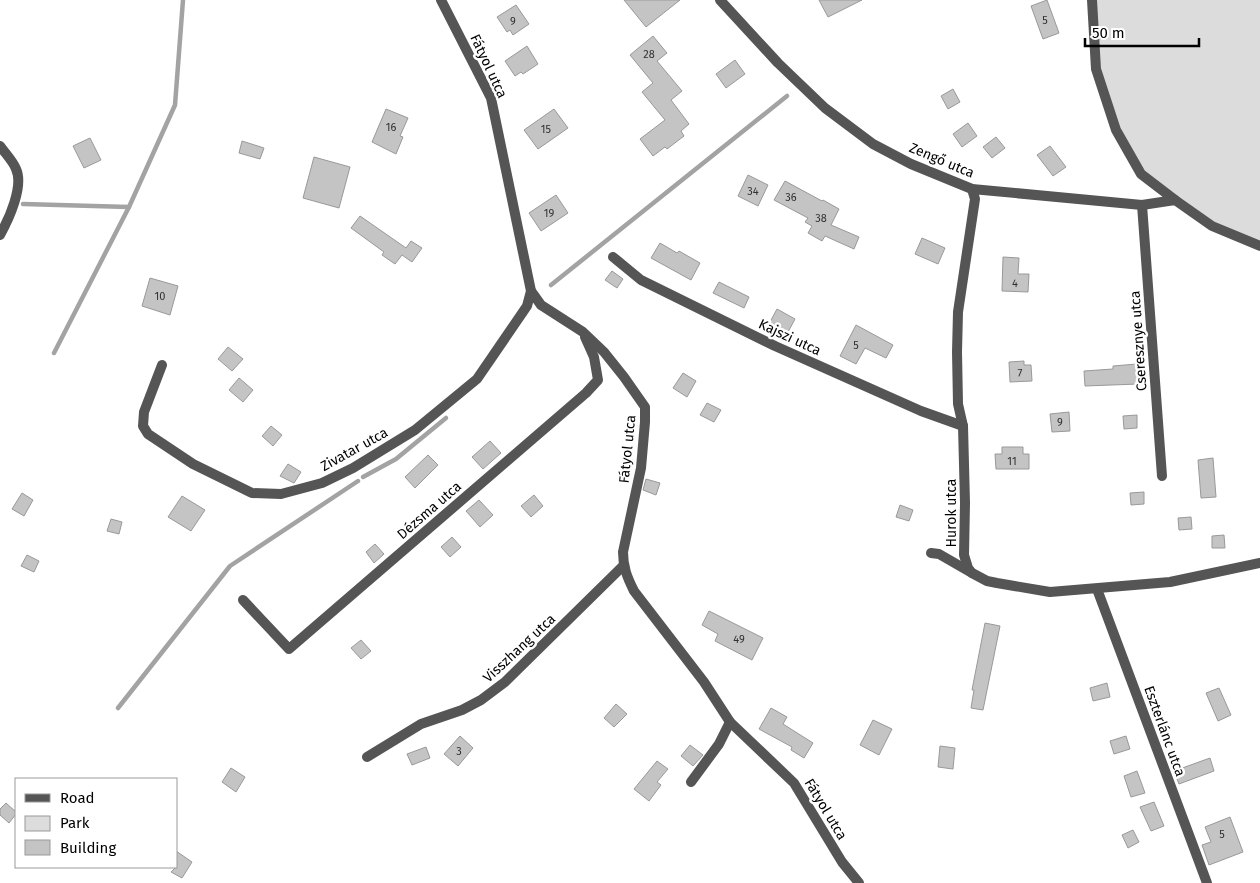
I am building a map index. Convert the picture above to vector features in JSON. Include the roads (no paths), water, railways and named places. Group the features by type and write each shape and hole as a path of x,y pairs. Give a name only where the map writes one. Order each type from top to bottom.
{"street":[{"name":"Fátyol utca","path":"441,0 491,98 531,291 541,305 582,332 604,352 645,407 641,468 624,538 623,566 634,591 704,682 730,722 794,783 842,862 859,883"},
{"name":"Zengő utca","path":"720,0 778,63 826,108 873,144 911,164 972,189 1142,205 1175,200"},
{"path":"1092,0 1096,69 1116,130 1141,174 1212,226 1260,246"},
{"path":"0,146 16,168 19,187 5,227 0,235"},
{"name":"Hurok utca","path":"972,189 975,199 958,312 958,404 963,426 965,503 964,555 968,568 972,573"},
{"name":"Cseresznye utca","path":"1142,205 1162,476"},
{"name":"Kajszi utca","path":"613,257 641,280 775,346 921,411 963,426"},
{"name":"Zivatar utca","path":"162,365 144,412 142,426 148,434 193,464 252,493 281,494 322,483 353,468 415,430 477,379 527,306 531,291"},
{"name":"Dézsma utca","path":"244,600 289,650 579,400 598,380 594,357 582,332"},
{"path":"931,553 939,554 987,581 1042,591 1098,589 1170,582 1260,562"},
{"name":"Visszhang utca","path":"367,758 421,724 462,710 481,700 505,682 623,566"},
{"name":"Eszterlánc utca","path":"1098,589 1207,883"},
{"path":"691,782 719,744 730,722"}],"waterway":[{"path":"54,353 129,207 175,105 183,0"},
{"path":"551,285 787,96"},
{"path":"23,204 129,207"},
{"path":"363,477 396,459 446,418"},
{"path":"118,708 230,566 358,481"}]}
